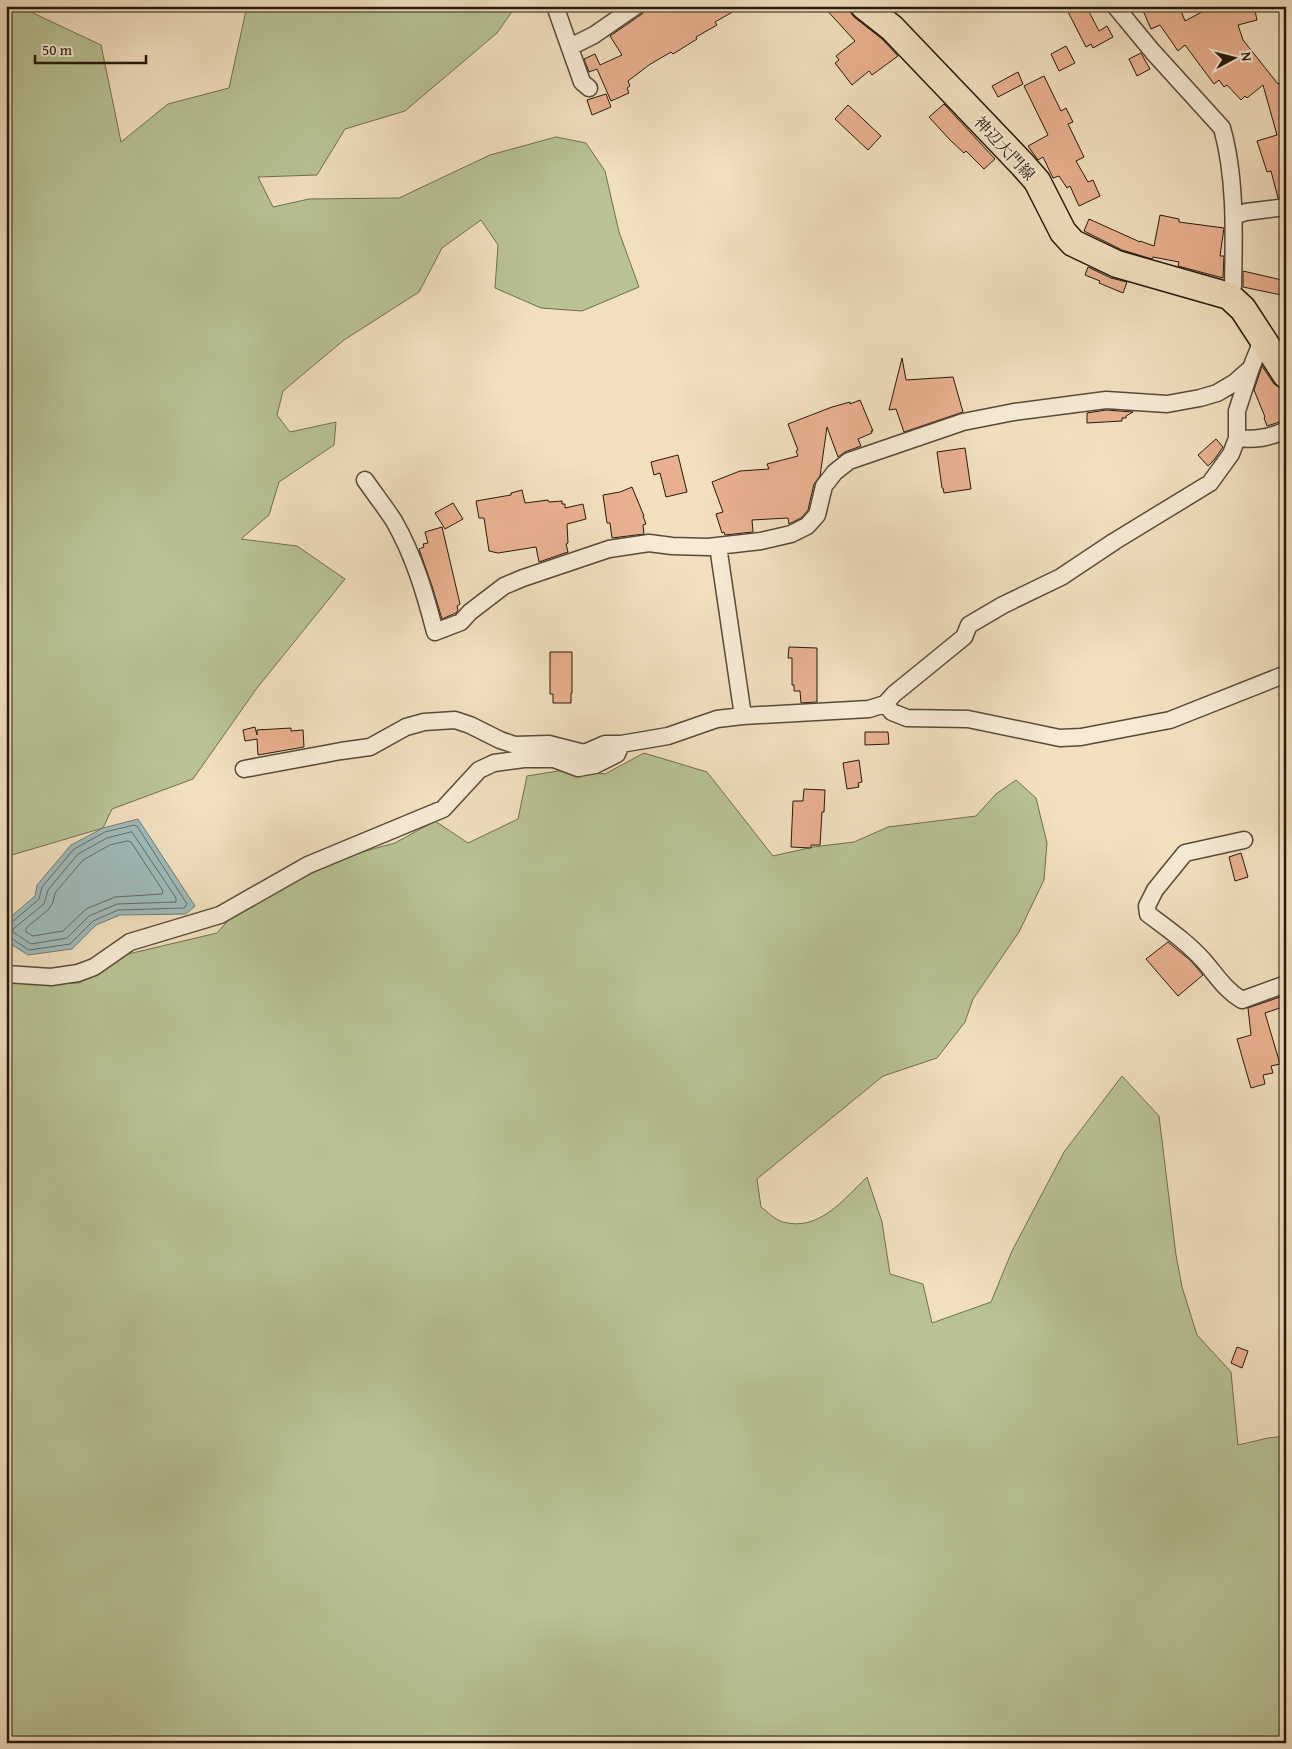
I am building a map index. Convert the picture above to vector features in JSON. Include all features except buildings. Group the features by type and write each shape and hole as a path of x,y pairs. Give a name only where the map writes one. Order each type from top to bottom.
{"main road":[{"name":"神辺大門線","path":"864,6 892,28 1037,181 1063,232 1073,243 1117,264 1229,296 1243,309 1283,366"}],"street":[{"path":"555,6 582,82 589,88"},
{"path":"570,47 594,35 636,6"},
{"path":"1115,6 1153,52 1222,128 1226,142 1234,216 1233,286 1229,296"},
{"path":"1234,216 1246,212 1286,207"},
{"path":"244,769 370,747 406,727 424,722 455,720 515,745 549,744 584,753 605,744 621,744 668,736 717,719 869,709 885,704 894,694 964,638 969,624 1061,576 1210,483 1231,454 1237,438 1237,411 1263,338"},
{"path":"365,480 393,519 408,547 421,579 435,632 461,622 470,612 504,586 609,549 649,543 708,547 760,541 790,534 808,526 816,515 824,486 835,472 849,461 963,422 1014,412 1106,400 1167,404 1200,398 1217,393 1234,383 1251,368"},
{"path":"1237,438 1256,440 1274,436 1286,430"},
{"path":"718,546 743,716"},
{"path":"885,704 892,712 907,718 968,719 1060,738 1170,720 1286,674"},
{"path":"6,974 51,977 78,973 94,967 130,942 220,915 308,865 443,809 478,770 494,763 524,759 554,759 578,768 595,765 618,754 621,744"},
{"path":"1244,840 1185,854 1155,890 1147,906 1148,914 1182,939 1204,962 1222,985 1242,1000 1286,984"}],"green space":[{"path":"6,6 18,6 101,45 121,142 168,104 229,88 247,6 516,6 497,33 405,111 345,129 317,175 258,177 273,207 309,199 399,198 490,155 556,137 586,143 605,171 619,232 639,287 582,311 541,308 495,288 498,245 481,220 442,248 419,292 344,340 283,391 277,415 290,432 336,422 334,445 279,482 269,515 241,539 297,546 345,579 257,688 193,779 112,809 103,828 12,855 6,854"},
{"path":"644,753 707,772 773,856 813,847 854,842 888,827 976,816 996,794 1016,780 1036,798 1047,843 1044,880 1019,932 973,999 965,1022 937,1058 883,1076 757,1179 761,1207 783,1222 796,1224 808,1222 830,1212 867,1177 882,1222 890,1274 923,1284 932,1323 991,1302 1012,1251 1064,1152 1122,1076 1159,1116 1176,1255 1182,1287 1197,1335 1231,1372 1238,1445 1286,1436 1286,1743 6,1743 6,969 32,984 79,983 128,954 217,933 232,916 317,864 395,843 435,821 468,843 518,819 527,776 570,769 605,774"}],"water":[{"path":"138,819 195,906 186,914 120,915 96,925 72,949 28,955 6,941 6,921 35,896 37,885 71,845 103,828"}]}
